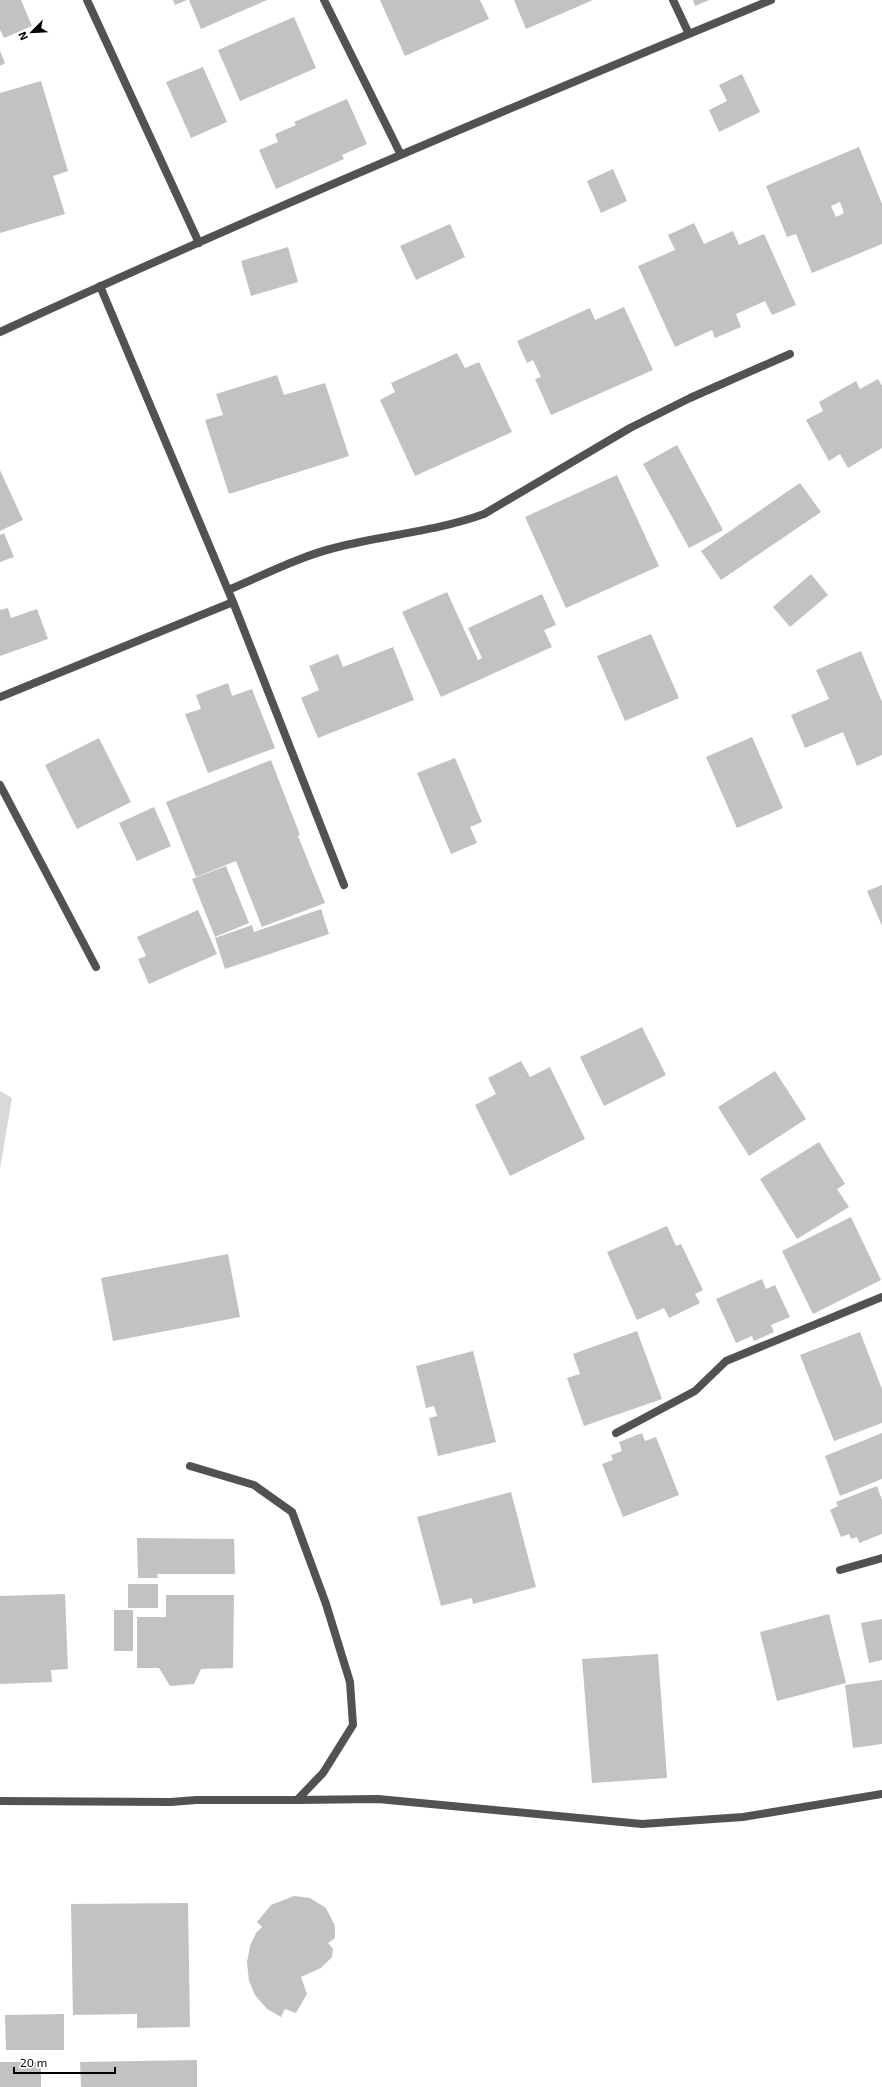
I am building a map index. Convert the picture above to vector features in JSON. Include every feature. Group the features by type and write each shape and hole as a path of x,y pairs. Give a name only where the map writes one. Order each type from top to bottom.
{"street":[{"path":"87,0 199,243"},
{"path":"324,0 401,155"},
{"path":"673,0 689,34"},
{"path":"0,332 100,286 401,155 771,0"},
{"path":"100,286 233,602 344,885"},
{"path":"228,590 310,555 338,547 462,522 484,514 630,428 690,398 790,354"},
{"path":"0,697 233,602"},
{"path":"0,785 96,967"},
{"path":"616,1433 695,1391 726,1361 882,1297"},
{"path":"190,1466 254,1485 292,1512 326,1604 350,1682 353,1725 323,1773 297,1800"},
{"path":"840,1570 882,1558"},
{"path":"0,1801 171,1802 196,1800 378,1799 642,1824 743,1817 882,1794"}],"shaded area":[{"path":"0,1091 12,1098 0,1169"}],"building":[{"path":"0,0 21,0 32,26 4,38 0,30"},
{"path":"173,0 187,0 175,5"},
{"path":"189,0 267,0 201,29"},
{"path":"380,0 480,0 489,19 405,56"},
{"path":"514,0 593,0 526,29"},
{"path":"693,0 709,0 695,6"},
{"path":"294,17 316,68 240,101 218,50"},
{"path":"0,51 5,63 0,66"},
{"path":"203,67 227,122 191,138 166,82"},
{"path":"742,74 760,112 719,132 709,110 727,101 719,85"},
{"path":"41,81 68,171 53,176 65,214 0,233 0,93"},
{"path":"347,99 367,144 342,155 344,159 276,189 259,150 278,142 275,134 296,125 294,122"},
{"path":"859,147 882,204 882,244 812,273 796,234 787,237 766,186","holes":["840,202 844,213 836,217 831,206"]},
{"path":"613,169 627,201 601,213 587,181"},
{"path":"694,223 704,244 733,231 739,245 764,234 796,305 772,315 765,301 736,314 741,327 715,338 712,330 675,347 638,266 675,250 668,235"},
{"path":"450,224 465,257 416,280 400,246"},
{"path":"288,247 298,282 251,296 241,261"},
{"path":"624,307 653,370 551,415 535,379 541,377 533,360 527,363 517,341 590,308 595,320"},
{"path":"457,353 465,368 479,362 512,432 415,476 380,400 395,392 391,383"},
{"path":"277,375 284,395 325,383 349,456 229,494 205,420 223,415 216,394"},
{"path":"878,379 882,386 882,448 848,468 840,454 829,461 806,420 823,411 819,402 856,381 860,389"},
{"path":"677,445 723,530 689,548 643,464"},
{"path":"0,470 23,520 0,531"},
{"path":"617,475 659,566 566,608 525,517"},
{"path":"800,483 821,512 721,580 701,551"},
{"path":"4,533 14,557 0,562 0,535"},
{"path":"811,574 828,595 790,627 773,607"},
{"path":"447,592 478,660 482,658 468,628 542,594 556,625 544,630 552,647 441,697 402,612"},
{"path":"8,608 11,618 37,609 48,639 0,656 0,610"},
{"path":"651,634 679,698 625,721 597,656"},
{"path":"393,647 414,700 318,738 301,698 319,690 309,666 338,654 343,667"},
{"path":"861,651 882,702 882,755 857,766 843,732 805,748 791,715 829,699 816,670"},
{"path":"228,683 232,696 252,689 275,748 208,773 185,714 201,709 196,695"},
{"path":"752,737 783,808 737,828 706,757"},
{"path":"99,738 131,802 77,829 45,765"},
{"path":"455,758 482,822 470,827 477,843 451,854 417,773"},
{"path":"271,760 300,835 298,836 325,903 262,927 236,861 196,877 166,802"},
{"path":"154,807 171,846 137,861 119,823"},
{"path":"226,866 249,923 215,937 192,879"},
{"path":"882,885 882,926 867,891"},
{"path":"321,909 329,934 225,969 215,938 252,925 254,932"},
{"path":"198,910 217,954 149,984 138,959 146,956 137,937"},
{"path":"642,1027 666,1075 604,1106 580,1057"},
{"path":"521,1061 530,1077 550,1067 585,1139 510,1176 475,1105 496,1094 488,1078"},
{"path":"775,1071 806,1119 749,1156 718,1107"},
{"path":"819,1142 845,1184 837,1189 849,1207 797,1239 760,1179"},
{"path":"851,1217 881,1280 813,1314 782,1251"},
{"path":"667,1226 676,1246 681,1244 703,1290 695,1294 700,1303 669,1318 664,1308 637,1320 607,1252"},
{"path":"228,1254 240,1317 113,1341 101,1278"},
{"path":"762,1279 766,1289 775,1285 790,1317 771,1325 774,1332 754,1341 752,1336 736,1343 716,1299"},
{"path":"637,1331 662,1399 584,1426 567,1378 580,1374 573,1354"},
{"path":"860,1332 882,1389 882,1423 834,1441 800,1355"},
{"path":"473,1351 496,1442 438,1456 429,1418 437,1416 434,1406 426,1408 416,1366"},
{"path":"642,1433 645,1441 656,1437 679,1495 623,1517 602,1464 613,1460 611,1455 622,1451 619,1442"},
{"path":"882,1433 882,1479 840,1496 825,1456"},
{"path":"877,1486 882,1500 882,1534 859,1543 857,1537 851,1539 849,1534 841,1537 830,1510 838,1506 836,1502"},
{"path":"511,1492 536,1587 473,1604 472,1598 441,1606 417,1517"},
{"path":"137,1538 234,1539 235,1574 157,1574 158,1578 138,1578"},
{"path":"128,1584 158,1584 158,1608 128,1608"},
{"path":"65,1594 68,1669 51,1670 52,1682 0,1684 0,1596"},
{"path":"166,1595 234,1595 233,1668 201,1669 194,1684 170,1686 159,1668 137,1668 137,1617 166,1617"},
{"path":"114,1610 133,1610 133,1651 114,1651"},
{"path":"829,1614 846,1683 777,1701 760,1632"},
{"path":"882,1619 882,1660 869,1663 861,1623"},
{"path":"658,1654 667,1778 592,1783 582,1659"},
{"path":"882,1680 882,1744 853,1748 845,1685"},
{"path":"294,1896 310,1898 326,1908 335,1926 335,1938 328,1943 333,1949 332,1957 321,1968 301,1977 307,1994 296,2013 285,2009 281,2017 267,2009 255,1995 249,1981 247,1962 250,1946 256,1933 262,1927 257,1922 271,1905"},
{"path":"188,1903 190,2027 137,2028 137,2014 73,2015 71,1904"},
{"path":"64,2014 64,2050 6,2050 5,2015"},
{"path":"197,2060 197,2087 81,2087 80,2062"},
{"path":"0,2062 41,2062 41,2087 0,2087"}]}
